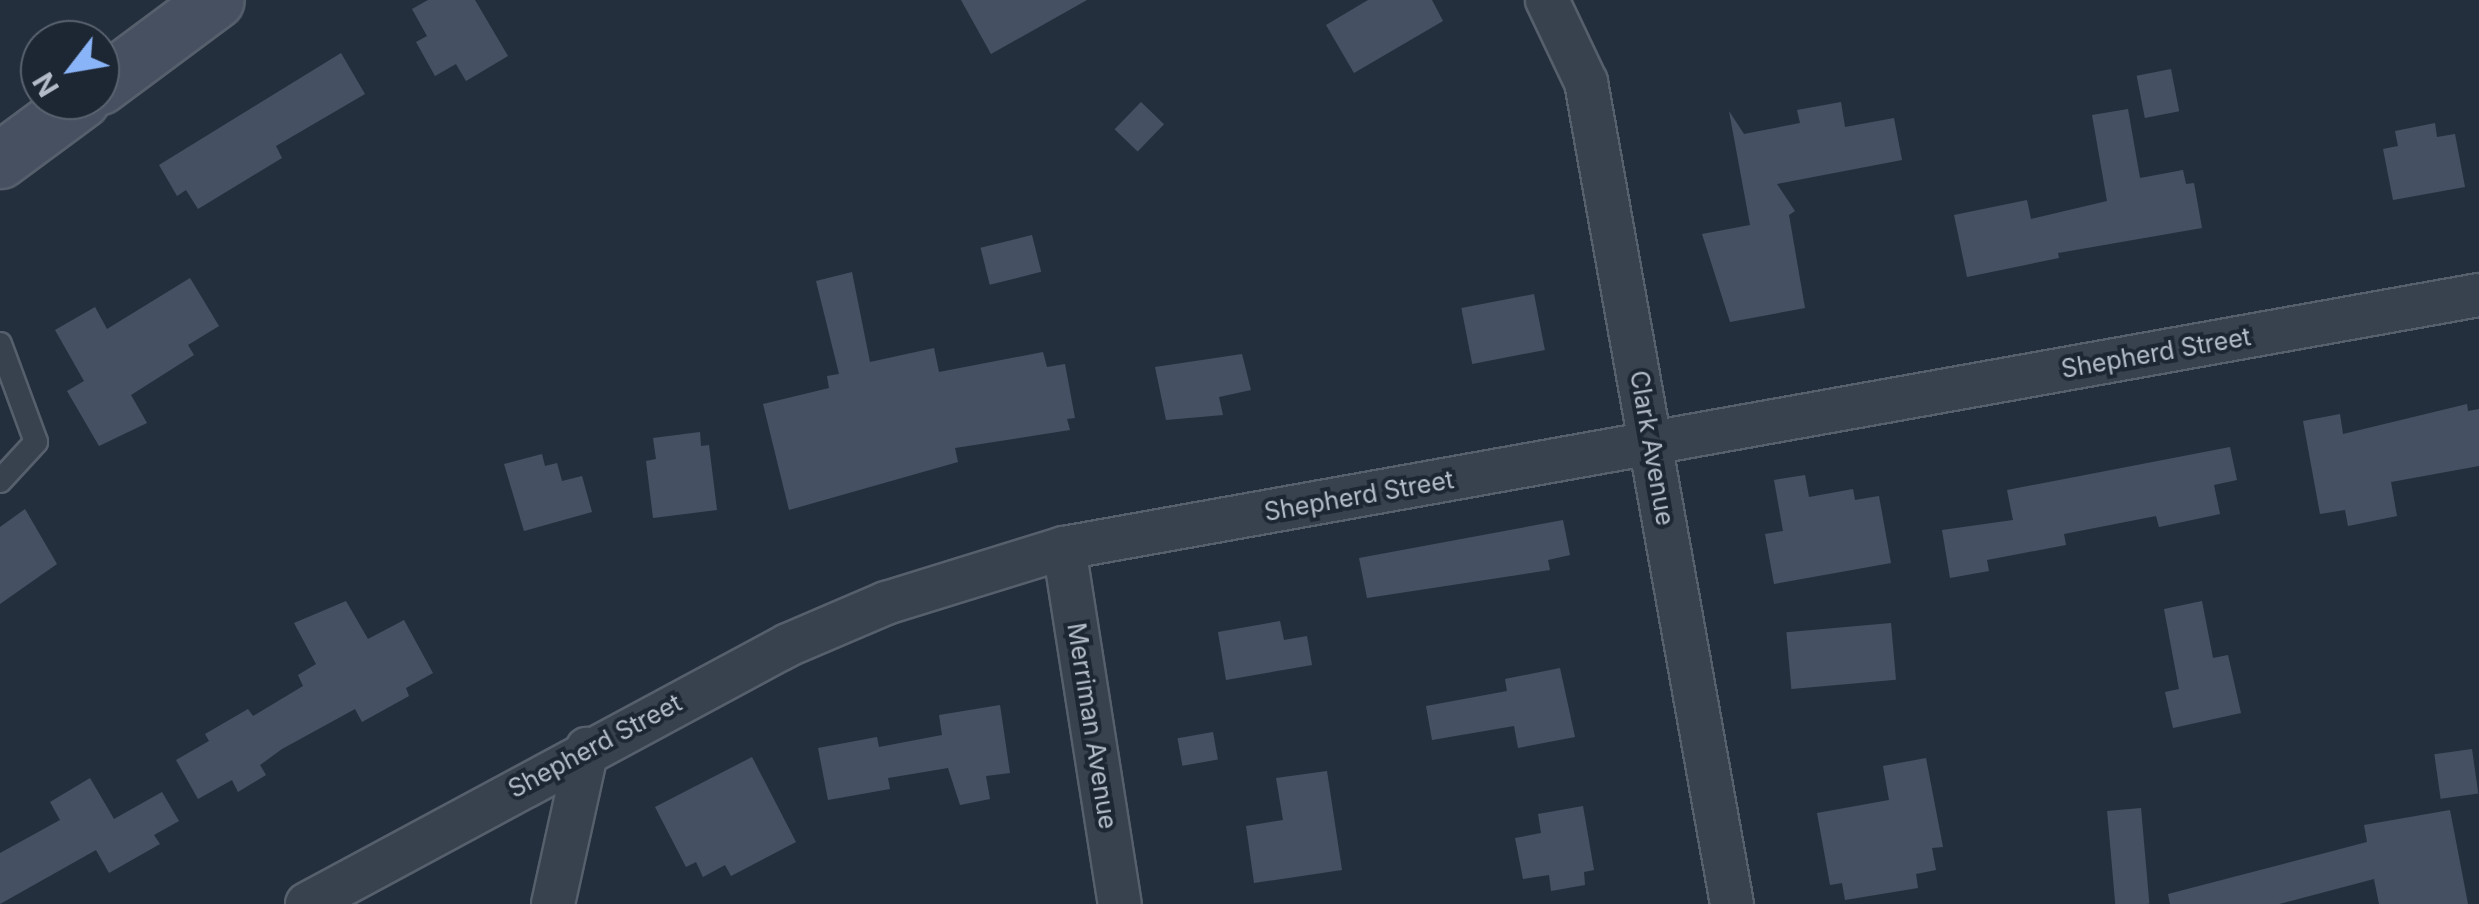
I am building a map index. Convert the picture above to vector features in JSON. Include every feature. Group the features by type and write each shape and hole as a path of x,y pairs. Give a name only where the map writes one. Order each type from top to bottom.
{"main road":[{"path":"120,71 216,0"},
{"path":"0,160 54,120"}],"street":[{"name":"Clark Avenue","path":"1547,0 1586,82 1732,904"},
{"name":"Shepherd Street","path":"307,904 587,749 788,645 886,603 1064,548 2479,296"},
{"name":"Merriman Avenue","path":"1064,548 1120,904"},
{"path":"553,904 587,749"}],"lane":[{"path":"0,344 36,442 0,481"}],"building":[{"path":"428,0 475,0 508,56 466,81 456,64 435,76 416,42 427,36 412,9"},
{"path":"961,0 1087,0 991,54"},
{"path":"1368,0 1432,0 1443,21 1354,73 1326,25"},
{"path":"341,53 365,94 276,146 282,158 198,209 186,190 177,196 159,165"},
{"path":"2171,69 2179,111 2145,118 2137,76"},
{"path":"1141,102 1164,124 1138,152 1115,129"},
{"path":"1841,102 1845,127 1894,118 1902,160 1777,184 1795,211 1789,215 1805,308 1730,322 1702,234 1750,225 1729,111 1744,134 1800,123 1797,110"},
{"path":"2128,109 2140,178 2183,170 2186,184 2194,183 2202,228 2058,253 2059,258 1967,277 1954,215 2027,200 2031,219 2107,201 2092,115"},
{"path":"2435,123 2437,137 2455,134 2465,187 2393,200 2383,149 2398,146 2395,131"},
{"path":"1032,235 1041,272 990,285 981,248"},
{"path":"852,272 870,362 934,348 939,372 1043,352 1047,367 1065,364 1075,418 1067,419 1070,430 955,448 958,462 789,510 763,404 829,388 827,376 839,374 816,281"},
{"path":"190,278 219,326 188,345 194,355 131,395 147,423 99,446 67,391 84,381 55,330 95,307 107,329"},
{"path":"1534,294 1545,350 1472,364 1461,308"},
{"path":"1242,354 1251,390 1219,397 1223,415 1166,420 1155,367"},
{"path":"2467,404 2468,411 2479,409 2479,466 2391,482 2397,516 2348,526 2345,510 2320,514 2303,421 2340,414 2343,434"},
{"path":"700,432 701,446 709,445 717,510 653,518 646,461 656,459 653,438"},
{"path":"2230,447 2237,480 2214,485 2220,514 2159,527 2156,516 2064,534 2066,545 1987,560 1989,571 1950,578 1942,530 2013,520 2007,490"},
{"path":"542,454 545,466 557,463 562,481 582,476 592,512 524,531 504,464"},
{"path":"1805,475 1809,497 1853,489 1855,500 1879,496 1891,563 1774,584 1765,534 1783,531 1774,480"},
{"path":"25,509 57,564 0,604 0,527"},
{"path":"1563,520 1570,555 1548,560 1550,570 1367,598 1359,558"},
{"path":"346,601 368,639 404,620 433,673 406,688 409,696 362,722 355,709 282,749 260,765 266,775 238,792 232,780 198,799 176,760 209,741 205,734 248,709 253,716 303,686 298,675 316,664 294,623"},
{"path":"2202,601 2213,658 2228,655 2241,713 2173,728 2165,692 2179,689 2164,609"},
{"path":"1280,621 1284,640 1307,636 1312,665 1226,680 1218,632"},
{"path":"1891,623 1896,680 1791,689 1786,632"},
{"path":"1560,668 1575,737 1518,748 1514,726 1432,740 1426,706 1507,691 1505,679"},
{"path":"1000,705 1010,773 986,776 990,799 960,805 948,768 888,778 890,789 828,800 818,748 877,737 879,747 942,735 939,715"},
{"path":"1213,732 1218,760 1182,766 1178,738"},
{"path":"2472,749 2478,794 2441,799 2434,754"},
{"path":"752,757 796,842 731,876 725,865 703,877 696,862 686,867 655,807"},
{"path":"1926,758 1943,847 1932,848 1936,870 1916,874 1918,888 1845,900 1842,883 1830,885 1817,813 1889,800 1883,766"},
{"path":"1327,771 1342,870 1254,883 1246,826 1283,820 1276,778"},
{"path":"90,778 114,819 162,792 179,821 154,835 160,844 109,873 96,850 0,904 0,853 60,820 50,802"},
{"path":"1583,806 1594,870 1584,872 1585,885 1551,891 1549,875 1523,879 1515,838 1541,833 1538,814"},
{"path":"2141,808 2149,904 2115,904 2107,811"},
{"path":"2450,810 2468,904 2379,904 2374,879 2279,904 2170,904 2168,894 2367,842 2364,825"}]}
